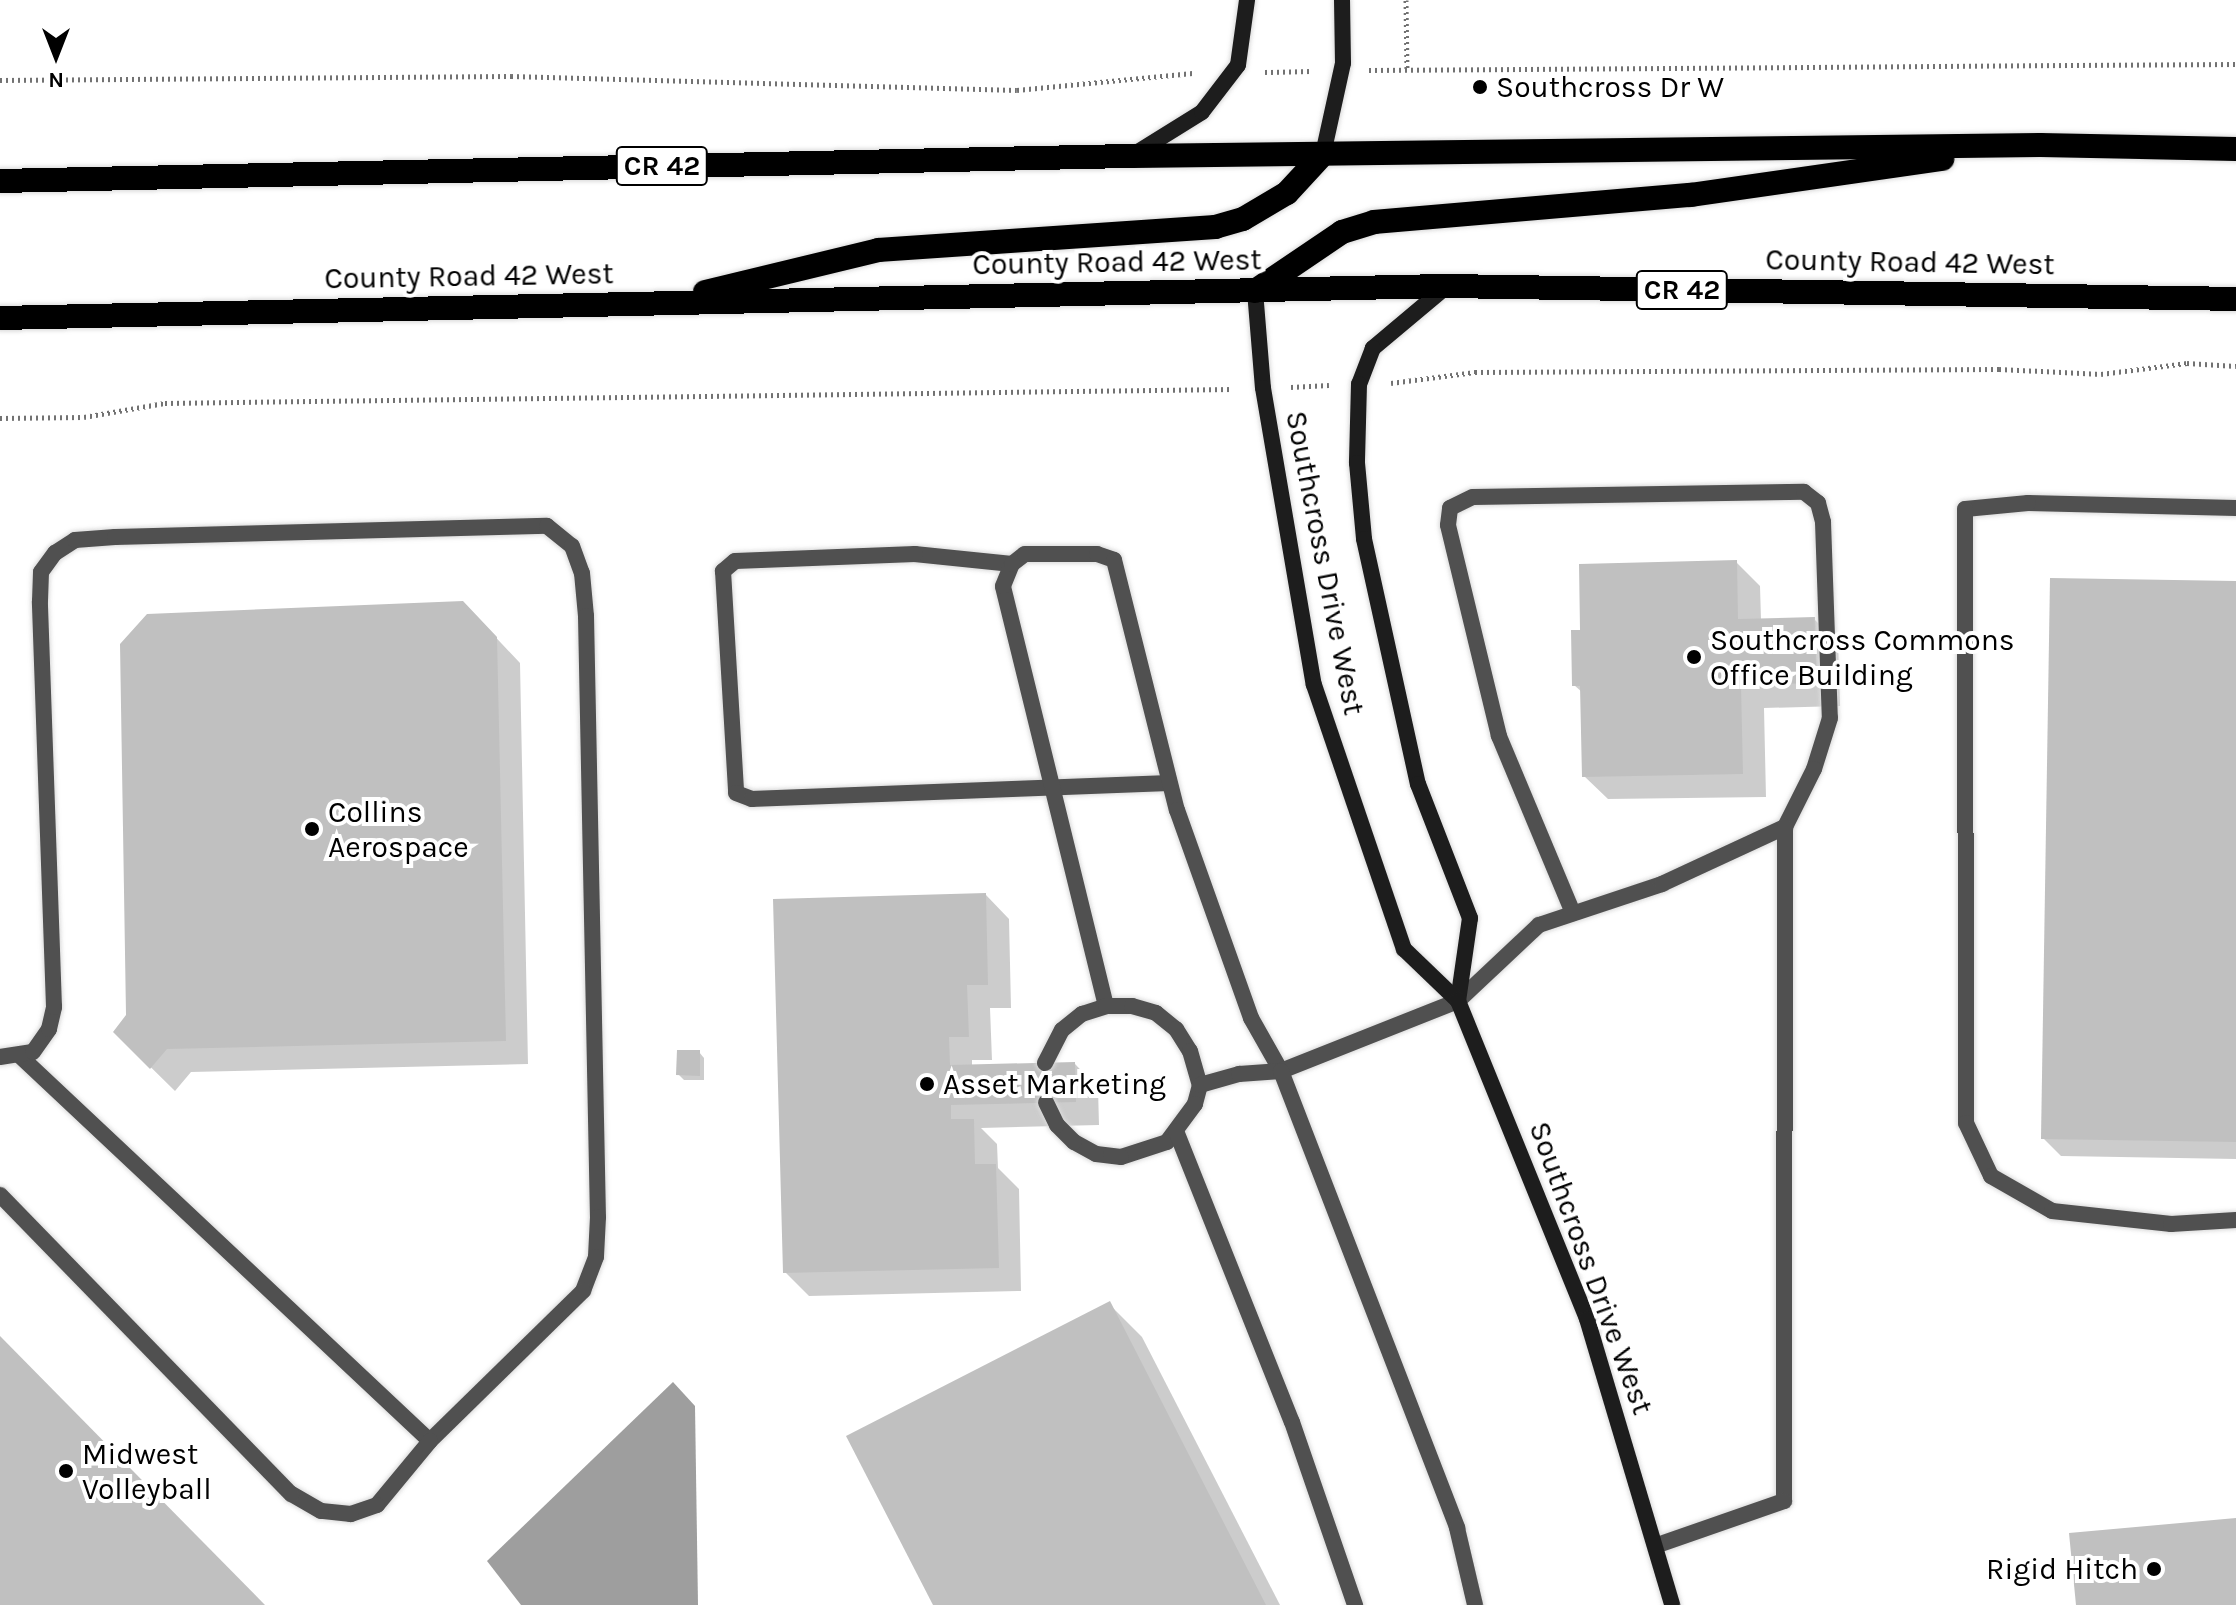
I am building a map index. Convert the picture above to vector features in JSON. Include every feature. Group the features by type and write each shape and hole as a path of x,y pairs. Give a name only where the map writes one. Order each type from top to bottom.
{"highway":[{"name":"CR 42","path":"0,181 1132,156 2040,145 2236,149"},
{"path":"1255,291 1342,232 1374,222 1691,195 2040,145"},
{"path":"660,303 878,250 1215,227 1243,219 1287,193 1323,154"},
{"name":"County Road 42 West","path":"0,318 1447,286 2236,299"}],"street":[{"path":"1132,156 1202,112 1232,73 1247,28 1247,0"},
{"path":"1323,154 1341,71 1342,0"},
{"name":"Southcross Drive West","path":"1447,286 1373,348 1359,384 1357,463 1364,539 1389,666 1418,784 1470,918 1458,1001"},
{"name":"Southcross Drive West","path":"1255,291 1263,388 1314,685 1404,949 1458,1001 1587,1319 1658,1545 1672,1605"}],"lane":[{"path":"1573,913 1499,736 1448,525 1450,508 1473,497 1804,492 1818,503 1823,522 1830,718 1814,769 1785,827 1784,1501 1658,1545"},
{"path":"2236,508 2028,503 1965,509 1966,1123 1991,1176 2052,1211 2171,1224 2236,1220"},
{"path":"0,1057 20,1056 43,1042 54,1007 40,601 41,572 55,553 75,540 115,537 547,526 572,546 582,573 586,616 596,1257 583,1291 430,1441 377,1505 351,1514 321,1511 291,1494 0,1195"},
{"path":"1012,564 915,554 735,561 723,571 736,793 752,799 1168,783"},
{"path":"1106,1006 1003,586 1012,564 1025,554 1097,554 1114,560 1168,783 1251,1018 1281,1071 1457,1528 1475,1605"},
{"path":"1200,1085 1239,1074 1281,1071 1458,1001 1539,925 1662,884 1785,827"},
{"path":"1045,1063 1062,1030 1082,1014 1106,1006 1156,1013 1176,1029 1190,1051 1200,1085 1195,1104 1176,1131 1145,1153 1096,1154 1074,1142 1057,1125 1046,1102"},
{"path":"20,1056 430,1441"},
{"path":"1176,1131 1292,1422 1355,1605"}],"path":[{"path":"1406,0 1407,70"},
{"path":"0,80 511,76 1017,90 1157,74 2236,64"},
{"path":"0,418 84,417 165,403 1263,388 1359,384 1475,372 1999,369 2101,374 2187,363 2236,366"}],"shaded area":[{"path":"673,1382 695,1406 698,1605 521,1605 487,1561"}],"building":[{"name":"Southcross Commons Office Building","path":"1737,560 1738,619 1815,617 1817,683 1741,685 1743,774 1582,777 1580,686 1572,686 1571,630 1580,630 1579,564"},
{"path":"2050,578 2236,581 2236,1142 2041,1139"},
{"name":"Collins Aerospace","path":"463,601 497,637 506,1041 167,1049 150,1069 113,1032 126,1015 120,644 147,614"},
{"name":"Asset Marketing","path":"986,893 988,985 967,985 969,1037 949,1037 950,1065 1075,1062 1076,1102 951,1105 951,1119 974,1119 975,1164 996,1164 999,1268 783,1273 773,899"},
{"path":"677,1050 700,1050 700,1076 676,1075"},
{"path":"1110,1301 1266,1605 933,1605 846,1436"},
{"name":"Midwest Volleyball","path":"0,1336 265,1605 0,1605"},
{"name":"Rigid Hitch","path":"2236,1518 2236,1605 2076,1605 2069,1533"}],"place":[{"name":"Southcross Dr W","path":"1480,87"},
{"name":"Southcross Commons Office Building","path":"1694,657"},
{"name":"Collins Aerospace","path":"312,829"},
{"name":"Asset Marketing","path":"927,1084"},
{"name":"Midwest Volleyball","path":"66,1471"},
{"name":"Rigid Hitch","path":"2154,1569"}]}
